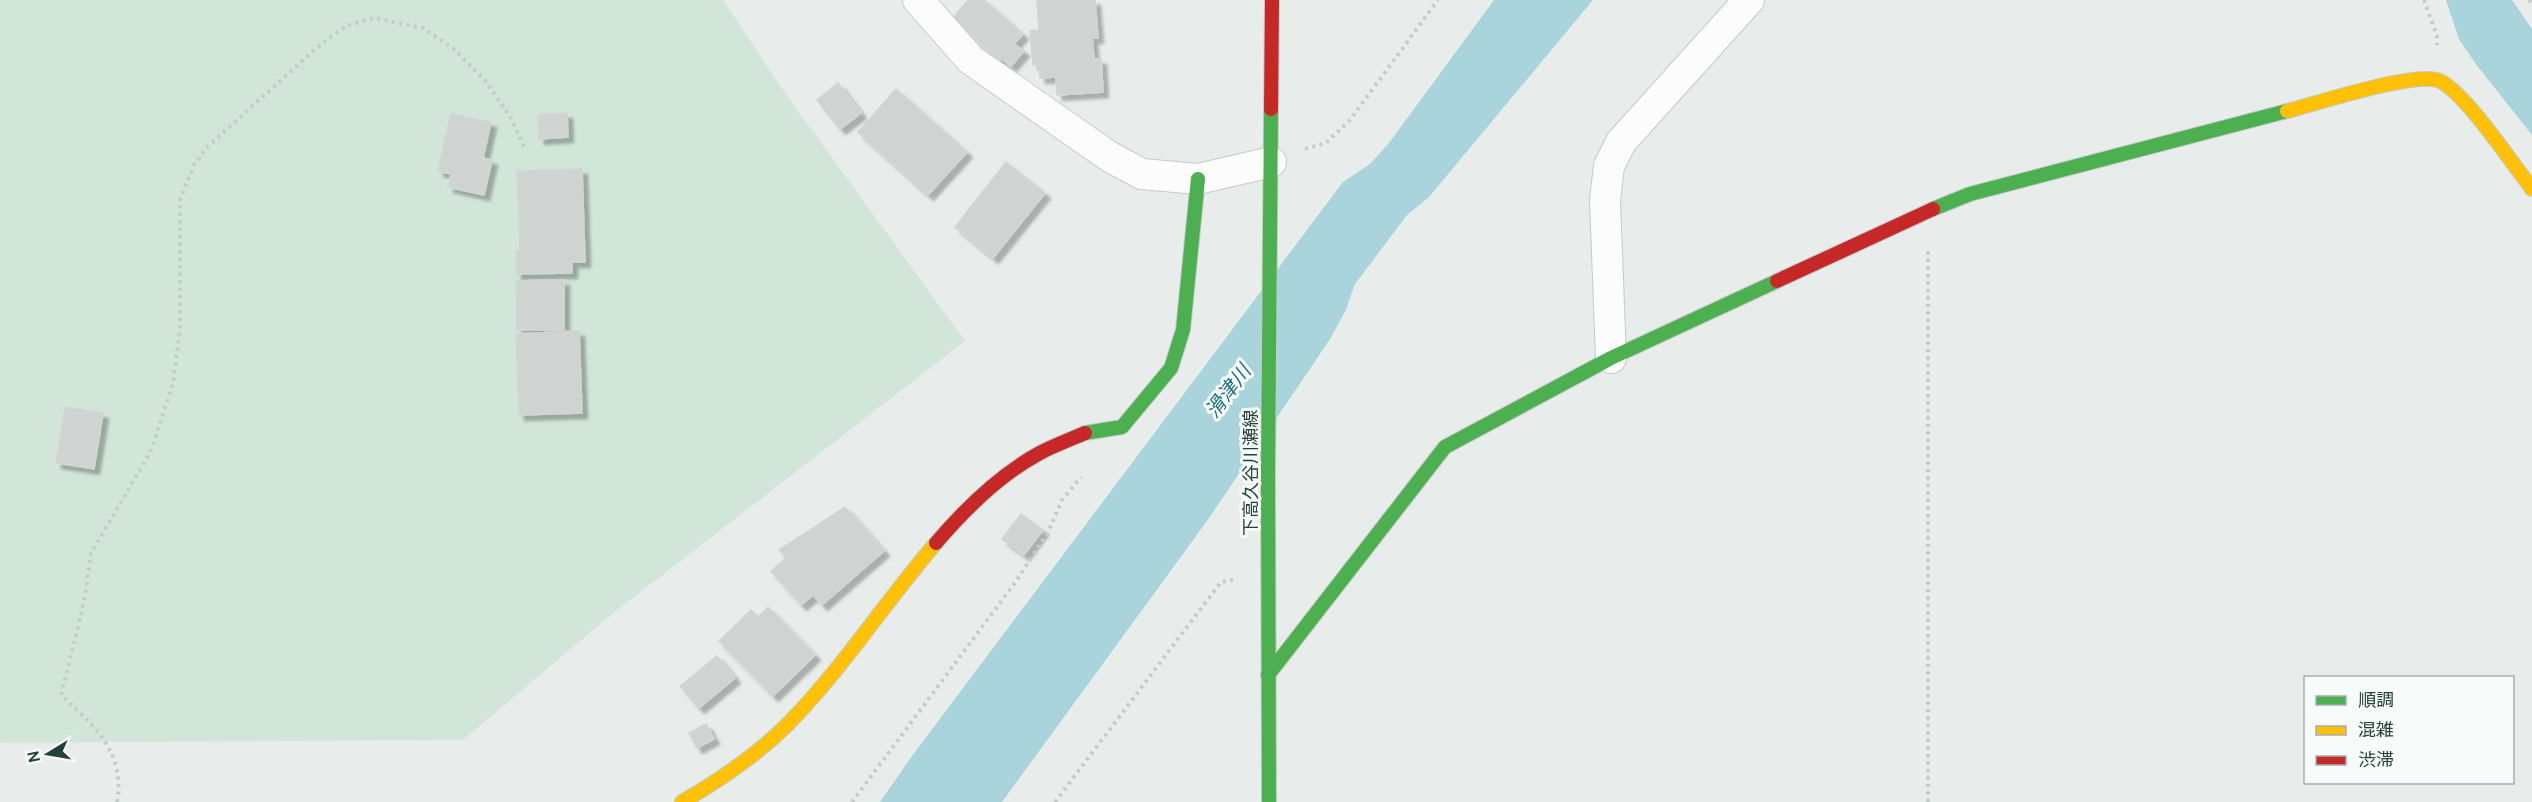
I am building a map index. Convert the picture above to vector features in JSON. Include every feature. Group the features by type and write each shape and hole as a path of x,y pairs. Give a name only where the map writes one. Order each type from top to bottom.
{"street":[{"path":"918,0 972,60 1110,158 1142,174 1198,179 1271,162"},
{"name":"下高久谷川瀬線","path":"1269,802 1268,471 1272,0"},
{"path":"1611,357 1605,200 1609,166 1621,142 1749,0"},
{"path":"1268,675 1445,447 1611,357 1928,211 1970,194 2411,79 2438,80 2459,95 2532,189"},
{"path":"682,802 725,777 788,724 840,665 946,530 987,489 1032,457 1087,433 1122,427 1171,368 1183,330 1198,179"}],"path":[{"path":"1271,162 1326,144 1350,120 1438,0"},
{"path":"2424,0 2437,36 2438,80"},
{"path":"117,802 116,773 112,752 99,730 61,695 84,602 91,553 150,453 173,384 180,328 180,200 194,165 206,148 320,45 346,26 374,18 423,28 454,49 484,79 511,118 525,149"},
{"path":"1928,211 1928,802"},
{"path":"852,802 1014,584 1048,532 1062,500 1084,473"},
{"path":"1055,802 1221,582 1269,575"}],"green space":[{"path":"0,0 723,0 780,86 965,341 612,614 463,740 0,743"}],"water":[{"name":"滑津川","path":"1494,0 1593,0 1429,197 1407,215 1355,284 1345,312 1330,339 1207,521 1002,802 880,802 912,756 1343,182 1370,164 1389,143"},
{"path":"2446,0 2512,0 2532,29 2532,135 2459,39"}],"building":[{"path":"968,0 984,0 1023,34 1014,44 1024,51 1011,66 1001,58 1000,60 953,18"},
{"path":"1037,0 1095,0 1098,38 1092,38 1094,59 1101,59 1103,92 1057,95 1056,77 1040,78 1039,64 1033,65 1030,31 1039,30"},
{"path":"838,83 861,113 840,129 817,100"},
{"path":"896,89 967,152 928,195 858,132"},
{"path":"567,113 568,137 539,139 538,115"},
{"path":"451,114 491,122 483,158 492,160 484,195 448,187 451,174 438,171"},
{"path":"1006,162 1045,193 993,258 955,227"},
{"path":"582,169 585,262 572,262 572,273 516,274 516,251 520,250 517,171"},
{"path":"564,280 564,330 517,330 516,281"},
{"path":"579,331 582,413 519,415 516,334"},
{"path":"65,407 103,413 94,469 56,463"},
{"path":"845,507 884,551 822,605 813,595 801,605 771,571 786,558 779,550"},
{"path":"1021,514 1043,530 1024,555 1002,539"},
{"path":"768,607 815,655 773,696 719,641 751,610 758,617"},
{"path":"717,656 735,678 699,708 680,686"},
{"path":"706,724 714,739 697,748 689,733"}],"traffic: fast":[{"path":"1269,802 1268,471 1271,109"},
{"path":"1933,209 1970,194 2287,111"},
{"path":"1085,433 1122,427 1171,368 1183,330 1198,179"},
{"path":"1268,675 1445,447 1611,358 1777,281"}],"traffic: slow":[{"path":"2287,111 2389,84 2410,80 2440,81 2451,88 2475,114 2532,189"},
{"path":"682,802 738,766 788,724 846,658 936,543"}],"traffic: jam":[{"path":"1271,109 1272,0"},
{"path":"1777,281 1933,209"},
{"path":"936,543 970,506 1009,472 1043,451 1085,433"}]}
